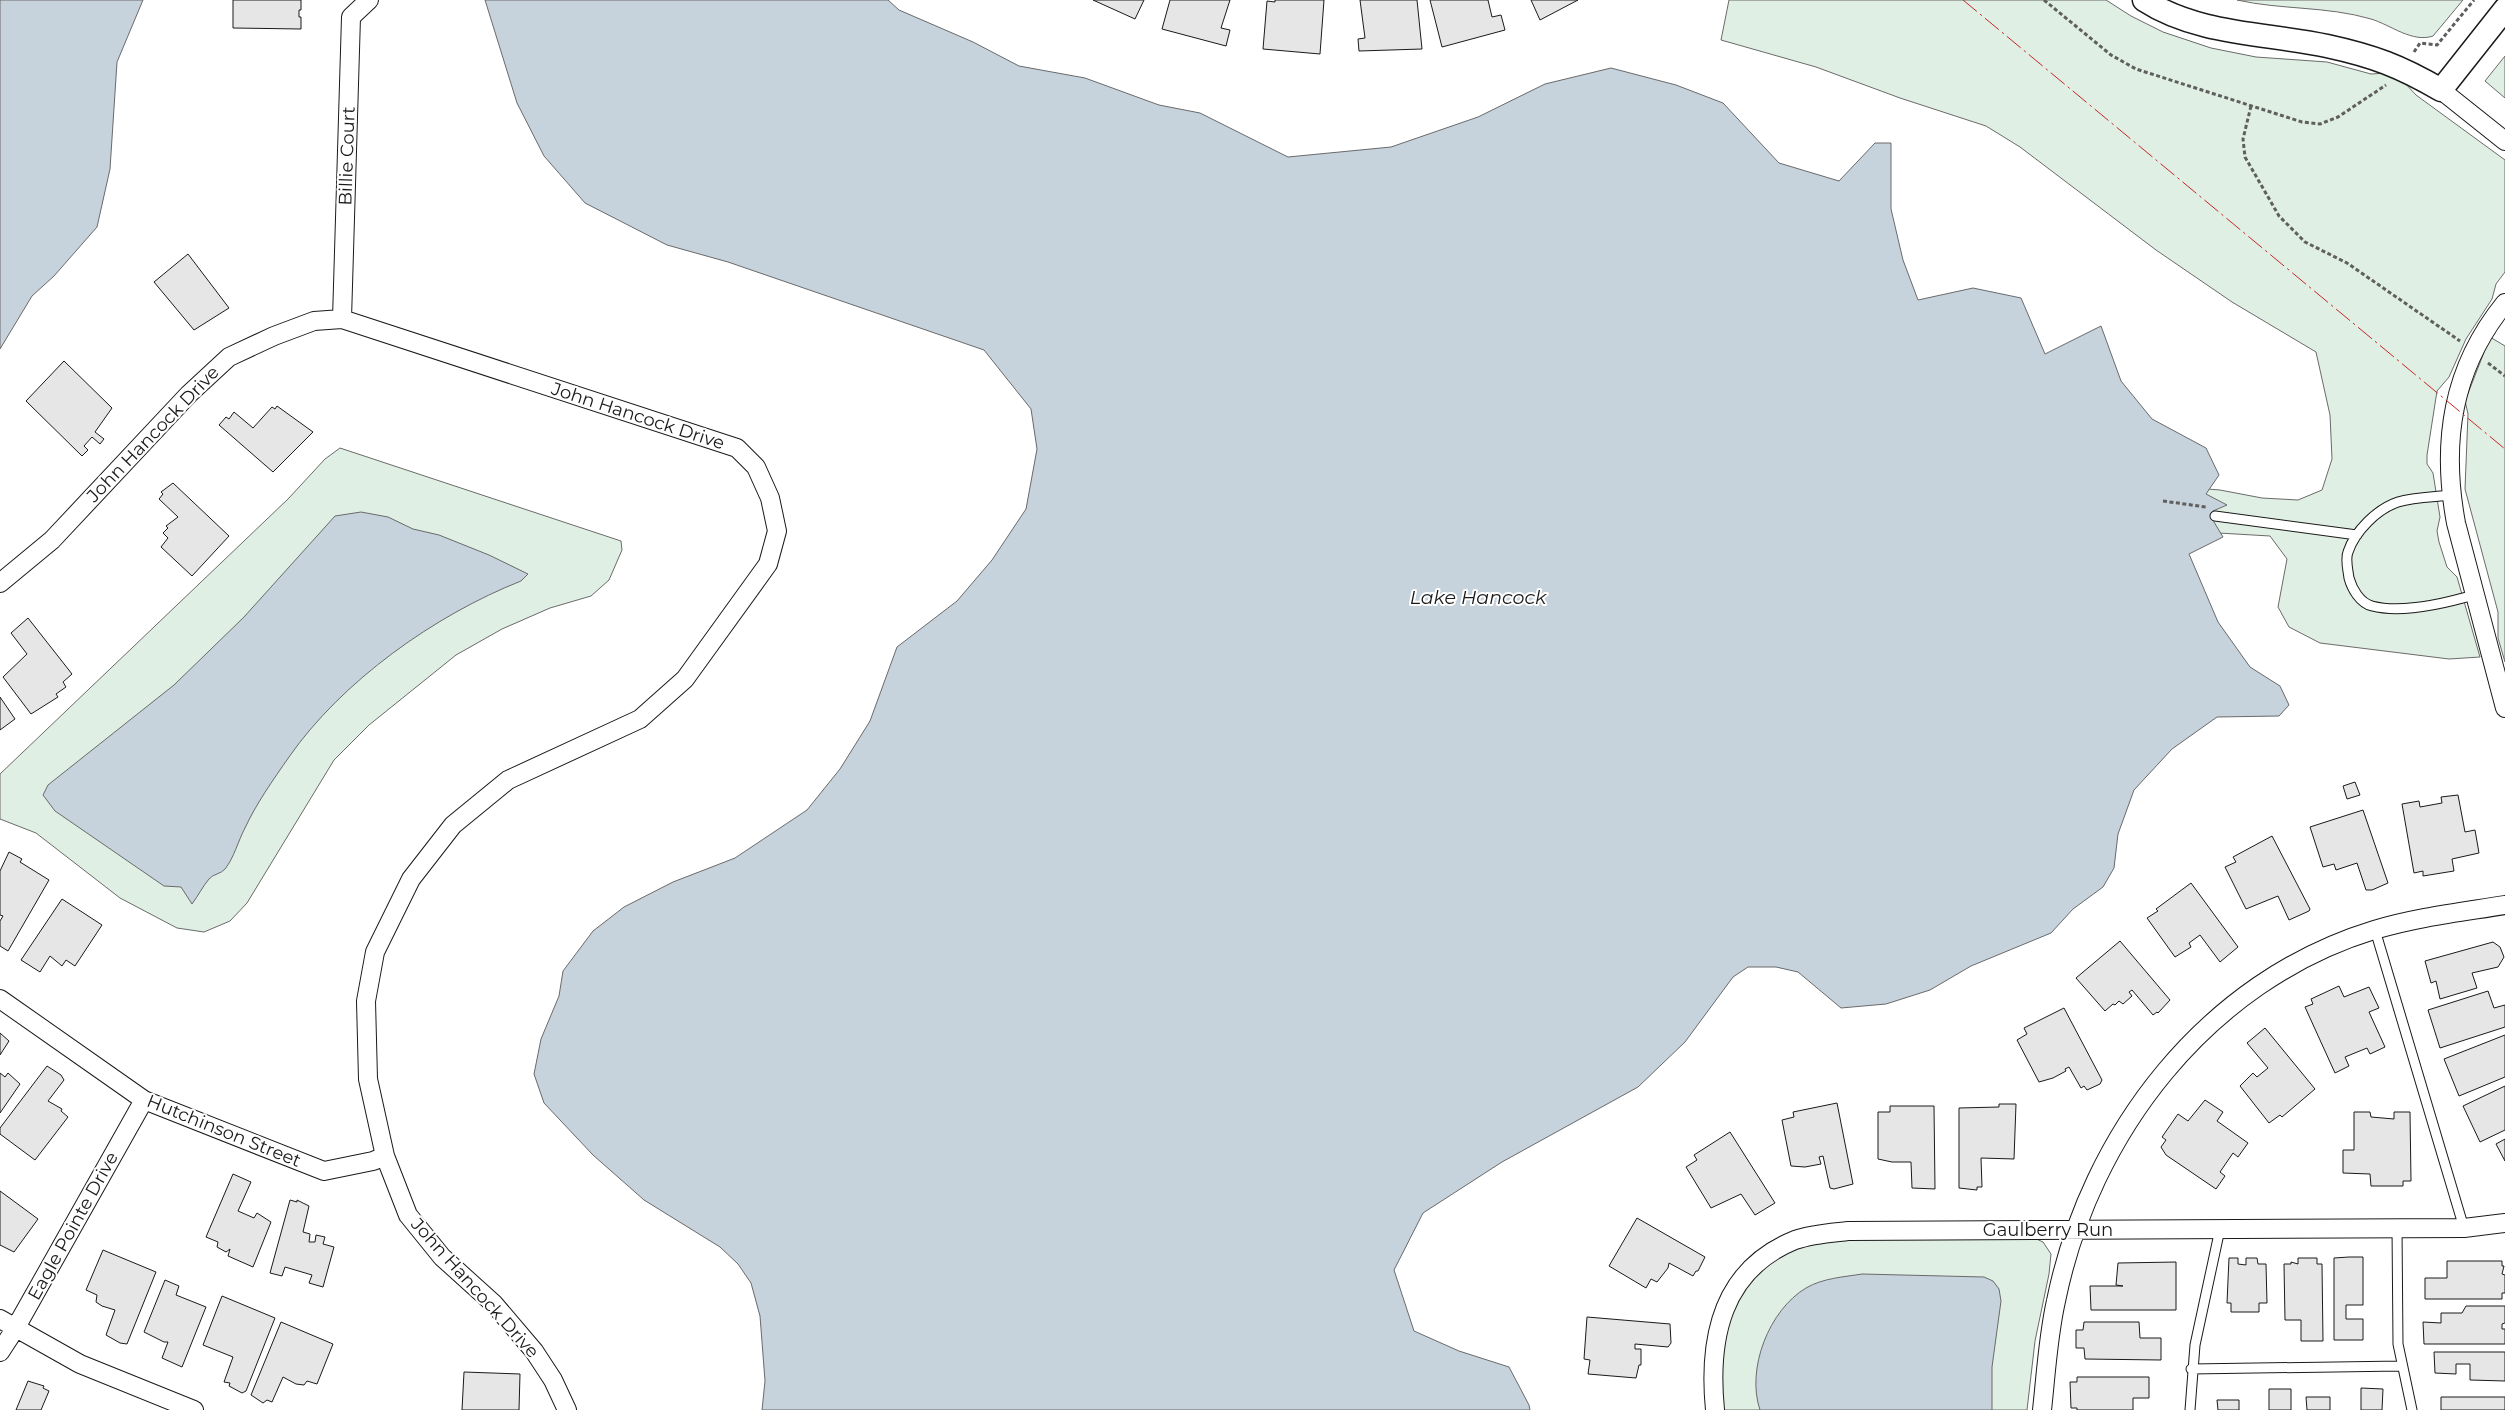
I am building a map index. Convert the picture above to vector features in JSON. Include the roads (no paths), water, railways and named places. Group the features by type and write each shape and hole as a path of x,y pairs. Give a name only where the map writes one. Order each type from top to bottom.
{"street":[{"name":"Billie Court","path":"342,319 351,17 369,0"},
{"path":"2144,0 2207,27 2326,46 2372,57 2403,68 2441,90 2505,141"},
{"path":"2441,90 2505,9"},
{"path":"2505,303 2488,323 2473,351 2456,397 2449,464 2451,495 2456,523 2505,708"},
{"name":"John Hancock Drive","path":"0,584 52,540 189,394 229,357 274,336 314,321 342,319 737,448 756,467 770,498 777,531 768,564 685,679 640,719 508,780 454,825 411,879 375,952 366,1001 368,1078 385,1156 408,1215 442,1258 494,1304 534,1351 553,1380 567,1410"},
{"path":"2042,1410 2056,1300 2076,1230 2105,1159 2129,1118 2157,1079 2184,1048 2224,1013 2294,964 2329,947 2375,930 2421,919 2505,905"},
{"name":"Hutchinson Street","path":"0,999 144,1100 324,1171 373,1162 385,1156"},
{"name":"Eagle Pointe Drive","path":"0,1352 15,1329 144,1100"},
{"name":"Gaulberry Run","path":"1715,1410 1712,1377 1713,1354 1721,1317 1734,1292 1750,1270 1770,1253 1795,1240 1818,1234 1848,1231 2464,1228 2505,1223"},
{"path":"0,1319 80,1364 194,1410"}],"lane":[{"path":"2451,495 2399,502 2374,516 2357,535 2347,553 2347,569 2351,586 2359,598 2370,606 2383,608 2436,606 2476,594"},
{"path":"2215,516 2357,535"},
{"path":"2375,930 2464,1228"},
{"path":"2398,1228 2398,1344 2401,1366 2412,1410"},
{"path":"2190,1410 2191,1369 2220,1229"},
{"path":"2191,1369 2401,1366"}],"water":[{"path":"0,0 143,0 117,62 110,169 97,227 54,276 32,296 0,349"},
{"name":"Lake Hancock","path":"485,0 888,0 899,10 973,42 1019,66 1085,78 1159,105 1200,113 1288,157 1391,147 1478,117 1545,84 1611,68 1676,85 1723,103 1779,163 1839,181 1875,143 1891,143 1891,209 1903,260 1918,300 1973,288 2021,298 2045,354 2101,326 2121,381 2152,419 2206,448 2219,475 2206,494 2227,505 2213,511 2214,522 2223,537 2189,554 2218,622 2250,667 2280,686 2289,705 2279,716 2217,717 2172,749 2134,790 2118,834 2114,868 2103,887 2073,909 2051,933 1971,966 1930,990 1886,1004 1841,1008 1798,972 1776,967 1748,967 1733,977 1685,1042 1638,1087 1502,1162 1423,1213 1394,1270 1414,1331 1459,1351 1509,1367 1530,1410 762,1410 765,1381 760,1316 751,1283 738,1264 720,1247 644,1200 593,1155 544,1103 534,1074 541,1039 559,996 563,971 593,931 624,907 673,882 735,858 807,810 840,769 870,721 897,647 957,601 992,560 1026,509 1037,449 1031,409 984,350 728,262 667,245 585,203 544,156 517,103"},
{"path":"361,512 388,517 413,529 439,535 489,555 528,574 521,581 456,612 424,632 393,653 336,702 311,729 271,783 249,819 228,865 223,871 209,879 192,904 181,887 164,886 55,811 43,795 48,785 174,685 244,617 335,516"},
{"path":"1862,1274 1984,1277 1993,1281 1999,1289 2001,1301 1992,1367 1992,1410 1760,1410 1756,1394 1759,1359 1771,1325 1781,1311 1806,1288 1819,1282"}]}
